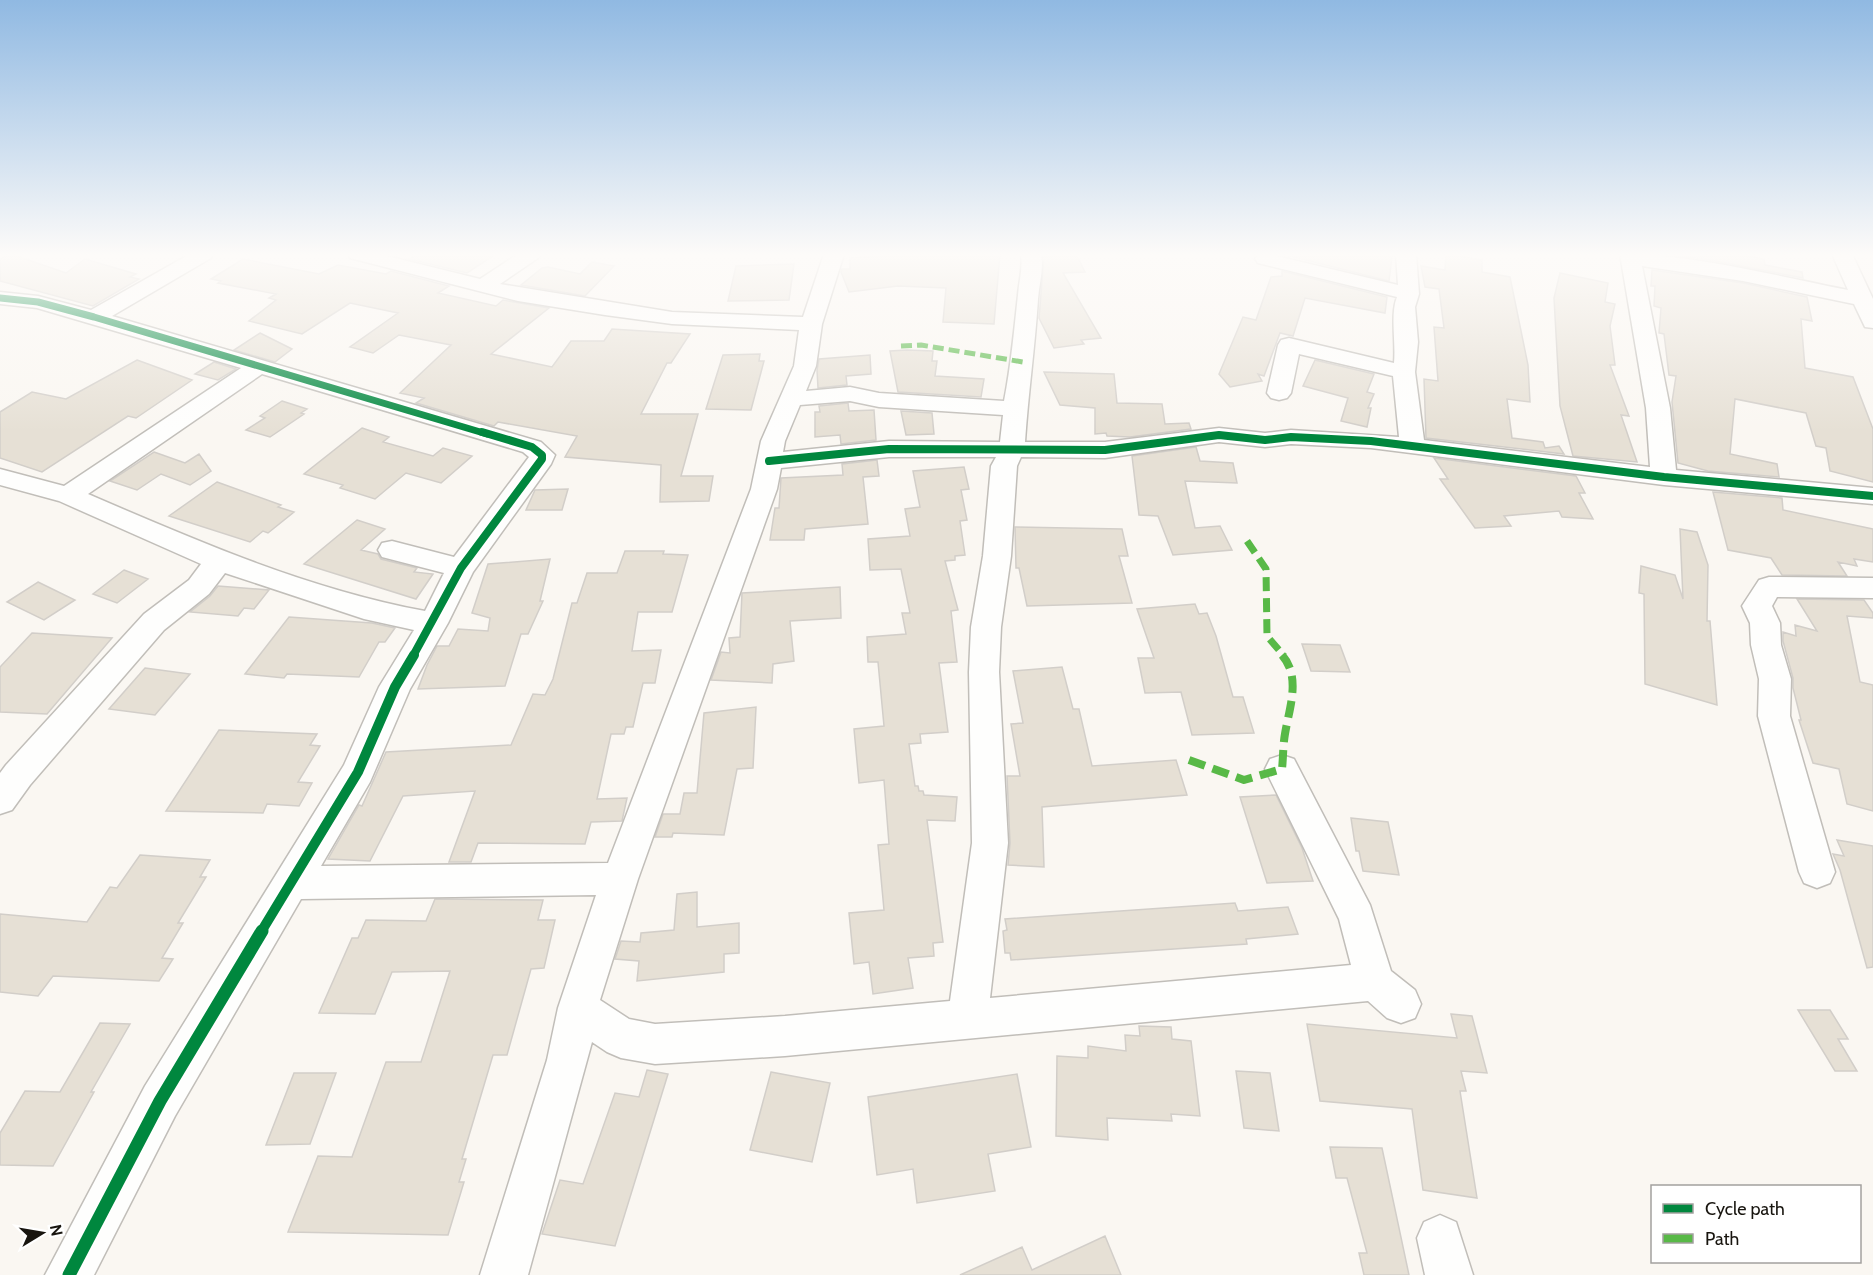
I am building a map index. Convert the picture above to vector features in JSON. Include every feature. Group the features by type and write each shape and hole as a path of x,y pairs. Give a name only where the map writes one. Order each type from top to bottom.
{"street":[{"path":"69,1275 160,1101 358,772 395,687 433,623 461,568 542,459 540,452 532,447 258,368 81,314"},
{"path":"94,317 100,314"},
{"path":"642,314 672,318 811,324"},
{"path":"504,1275 568,1060 578,1008 620,879 764,489 773,441 805,366 814,314"},
{"path":"968,1018 990,843 984,672 986,627 997,556 1004,465 1012,450 1027,314"},
{"path":"1405,314 1407,342 1404,372 1412,447"},
{"path":"1640,314 1658,408 1664,477"},
{"path":"1279,393 1289,345 1404,372"},
{"path":"68,495 258,368"},
{"path":"789,399 850,394 879,400 1015,409"},
{"path":"769,461 889,449 1105,450 1219,435 1265,440 1291,437 1318,440 1355,439 1664,477 1873,496"},
{"path":"0,477 68,495 219,561 374,612 433,623"},
{"path":"393,550 461,568"},
{"path":"6,781 101,684 154,622 199,587 219,561"},
{"path":"1817,872 1774,716 1775,679 1766,645 1766,623 1757,606 1769,587 1873,588"},
{"path":"578,1008 621,1038 655,1044 785,1036 968,1018 1388,993 1357,916 1282,769"},
{"path":"293,883 620,879"}],"building":[{"path":"259,314 334,314 302,334 249,321"},
{"path":"397,314 542,314 491,354 552,367 571,341 604,341 612,329 690,334 671,363 667,363 641,414 698,414 681,476 713,476 709,501 660,502 661,465 565,457 577,436 498,422 494,426 416,403 424,398 400,393 451,345 399,335 373,353 350,347"},
{"path":"944,314 995,314 994,324 943,322"},
{"path":"1039,314 1087,314 1101,338 1081,340 1084,344 1054,348 1039,318"},
{"path":"1258,314 1300,314 1293,336 1280,333 1264,376 1258,374 1262,381 1230,387 1219,374 1243,317 1256,320"},
{"path":"1442,314 1517,314 1528,365 1530,402 1507,399 1512,438 1543,442 1545,448 1559,446 1564,454 1426,438 1424,379 1438,381 1434,327 1444,328"},
{"path":"1555,314 1613,314 1610,326 1615,365 1610,365 1629,416 1621,415 1637,462 1573,456 1560,406"},
{"path":"1661,314 1810,314 1812,321 1801,319 1805,368 1853,377 1873,429 1873,482 1830,471 1826,448 1816,446 1806,413 1735,399 1730,454 1777,464 1779,477 1708,471 1678,463 1672,402 1676,376 1669,375 1664,334 1659,333"},
{"path":"260,333 292,349 275,362 234,350"},
{"path":"890,351 933,351 932,361 937,361 935,376 984,379 981,397 898,392"},
{"path":"760,354 759,361 764,361 751,410 706,409 723,355"},
{"path":"870,355 871,374 846,376 847,385 818,388 819,359"},
{"path":"137,360 192,380 136,418 128,416 42,472 0,458 0,412 32,392 66,399"},
{"path":"1315,360 1374,374 1367,392 1374,394 1368,408 1371,408 1367,427 1341,421 1348,398 1303,386"},
{"path":"214,362 236,369 218,380 195,374"},
{"path":"1044,372 1114,374 1117,403 1162,404 1165,424 1189,423 1191,429 1130,437 1107,436 1106,433 1095,434 1095,408 1060,405"},
{"path":"282,401 307,409 301,413 304,414 270,437 246,430 265,418 260,416"},
{"path":"848,403 849,411 874,410 876,440 841,444 840,435 815,437 815,412 820,412 819,406"},
{"path":"901,411 932,413 934,434 906,435"},
{"path":"362,428 389,437 383,442 433,456 443,448 472,456 441,483 406,473 375,499 340,488 343,485 304,474"},
{"path":"1196,447 1200,461 1233,463 1237,483 1185,481 1195,528 1220,526 1232,550 1173,555 1158,516 1139,515 1132,456"},
{"path":"154,452 185,463 199,454 211,471 190,485 161,474 137,490 110,481"},
{"path":"1434,458 1576,476 1585,493 1579,493 1593,519 1562,517 1559,511 1504,516 1511,526 1475,528 1440,479 1448,479"},
{"path":"877,460 879,476 863,477 868,524 805,529 804,540 770,540 775,508 779,508 781,478 843,475 842,464"},
{"path":"964,467 969,489 961,490 967,520 960,521 965,555 955,556 955,560 945,561 958,610 951,611 957,662 939,663 948,732 920,734 921,743 909,744 915,786 918,786 919,791 923,791 924,795 957,797 955,821 927,820 943,942 933,943 934,956 908,958 913,988 873,994 869,962 854,964 849,913 884,910 878,845 889,844 884,780 859,783 854,729 884,726 878,662 868,662 867,637 906,634 902,613 910,613 901,569 870,570 868,539 910,536 905,509 920,507 913,471"},
{"path":"217,482 281,505 278,507 294,512 268,533 263,531 250,542 169,516"},
{"path":"568,489 562,510 526,510 535,490"},
{"path":"1713,492 1782,498 1783,510 1873,529 1873,562 1854,559 1857,566 1838,562 1847,576 1782,575 1771,558 1728,550"},
{"path":"357,520 385,529 361,550 378,554 381,559 417,568 414,572 433,574 416,599 304,564"},
{"path":"1015,527 1122,529 1128,556 1119,556 1132,603 1027,606 1019,568 1016,568"},
{"path":"1680,529 1697,532 1708,565 1707,621 1710,621 1717,705 1645,684 1644,594 1639,593 1641,566 1675,575 1683,599"},
{"path":"625,551 664,551 663,554 688,555 672,612 638,612 632,651 661,650 655,683 643,683 633,727 626,727 624,734 611,734 597,799 627,798 622,821 591,822 585,844 478,843 471,862 449,862 475,791 403,796 370,861 328,859 359,805 362,806 386,752 511,745 533,694 545,695 553,679 572,603 577,603 587,573 617,573"},
{"path":"550,559 540,601 543,601 528,634 521,634 505,686 418,689 437,646 449,646 458,629 488,631 490,618 472,613 488,564"},
{"path":"124,570 148,579 117,603 93,594"},
{"path":"38,582 75,600 44,620 7,602"},
{"path":"218,586 269,590 254,609 244,608 238,616 190,612 210,596"},
{"path":"840,587 841,618 790,621 794,661 773,664 772,683 711,680 721,652 730,653 729,638 740,637 742,593"},
{"path":"1797,599 1864,600 1873,613 1873,618 1847,616 1860,682 1873,685 1873,811 1847,804 1839,769 1813,763 1799,720 1801,720 1793,688 1793,678 1783,641 1783,632 1796,636 1795,625 1817,631"},
{"path":"1195,604 1199,614 1207,613 1233,697 1243,697 1254,733 1192,735 1181,692 1145,693 1138,658 1154,658 1137,609"},
{"path":"289,617 372,623 395,628 385,642 379,642 359,677 287,674 284,678 245,674"},
{"path":"32,633 112,638 47,714 0,712 0,667"},
{"path":"1302,644 1340,645 1350,672 1311,671"},
{"path":"1062,667 1073,709 1079,709 1092,766 1176,760 1187,795 1042,807 1044,867 1008,865 1010,843 1007,776 1020,776 1011,724 1023,723 1013,671"},
{"path":"145,668 190,674 155,715 109,709"},
{"path":"756,707 753,768 737,769 724,835 673,833 672,837 655,837 663,814 680,814 684,793 697,793 704,713"},
{"path":"219,730 317,734 310,745 320,746 298,782 312,783 299,806 267,804 263,813 166,811"},
{"path":"1276,795 1302,848 1313,881 1267,883 1240,797"},
{"path":"1351,818 1388,822 1399,875 1363,871 1359,851 1356,851"},
{"path":"1837,840 1873,846 1873,967 1867,968 1840,870 1833,854 1844,856"},
{"path":"140,855 210,860 200,877 206,877 178,923 183,923 162,958 173,959 159,981 53,976 38,996 0,992 0,914 87,922 110,887 117,888"},
{"path":"697,892 697,927 739,923 739,953 724,954 724,972 637,981 639,961 615,959 621,941 640,942 641,933 674,930 677,894"},
{"path":"435,899 543,900 538,920 555,920 544,968 531,969 507,1055 493,1055 462,1159 466,1159 459,1182 464,1182 448,1235 288,1232 318,1156 352,1157 386,1062 421,1062 450,971 392,972 375,1014 319,1013 352,938 358,938 366,920 426,921"},
{"path":"1235,903 1238,911 1288,907 1298,934 1246,939 1247,944 1011,960 1010,953 1005,953 1003,931 1007,930 1005,919"},
{"path":"1798,1010 1830,1010 1848,1039 1838,1039 1857,1071 1835,1071"},
{"path":"1451,1014 1472,1016 1487,1073 1461,1071 1466,1091 1460,1091 1477,1198 1423,1190 1412,1109 1320,1101 1307,1024 1457,1038"},
{"path":"100,1023 130,1024 91,1092 94,1092 53,1166 0,1165 0,1133 25,1091 60,1092"},
{"path":"1139,1026 1171,1027 1172,1039 1191,1041 1200,1116 1171,1114 1172,1121 1107,1118 1108,1140 1056,1136 1057,1056 1088,1058 1088,1046 1126,1051 1125,1035 1140,1036"},
{"path":"647,1070 668,1074 615,1246 542,1234 560,1180 583,1184 615,1093 639,1097"},
{"path":"1236,1071 1270,1073 1279,1131 1244,1128"},
{"path":"771,1072 830,1083 812,1162 750,1150"},
{"path":"294,1073 336,1073 310,1144 266,1145"},
{"path":"1017,1074 1031,1147 988,1154 995,1191 917,1203 913,1169 877,1175 868,1097"},
{"path":"1330,1147 1382,1148 1409,1275 1364,1275 1359,1253 1367,1253 1347,1178 1336,1178"},
{"path":"1105,1236 1121,1275 960,1275 1022,1247 1032,1270"}],"marked path":[{"path":"901,346 921,345 1023,362"},
{"path":"1189,760 1244,780 1282,769 1284,740 1294,692 1287,660 1267,636 1266,569 1247,541"}],"cycle path":[{"path":"69,1275 160,1101 358,772 395,687 433,623 461,568 542,459 542,455 532,447 81,314"},
{"path":"769,461 889,449 1105,450 1219,435 1265,440 1291,437 1371,441 1664,477 1873,496"}]}
